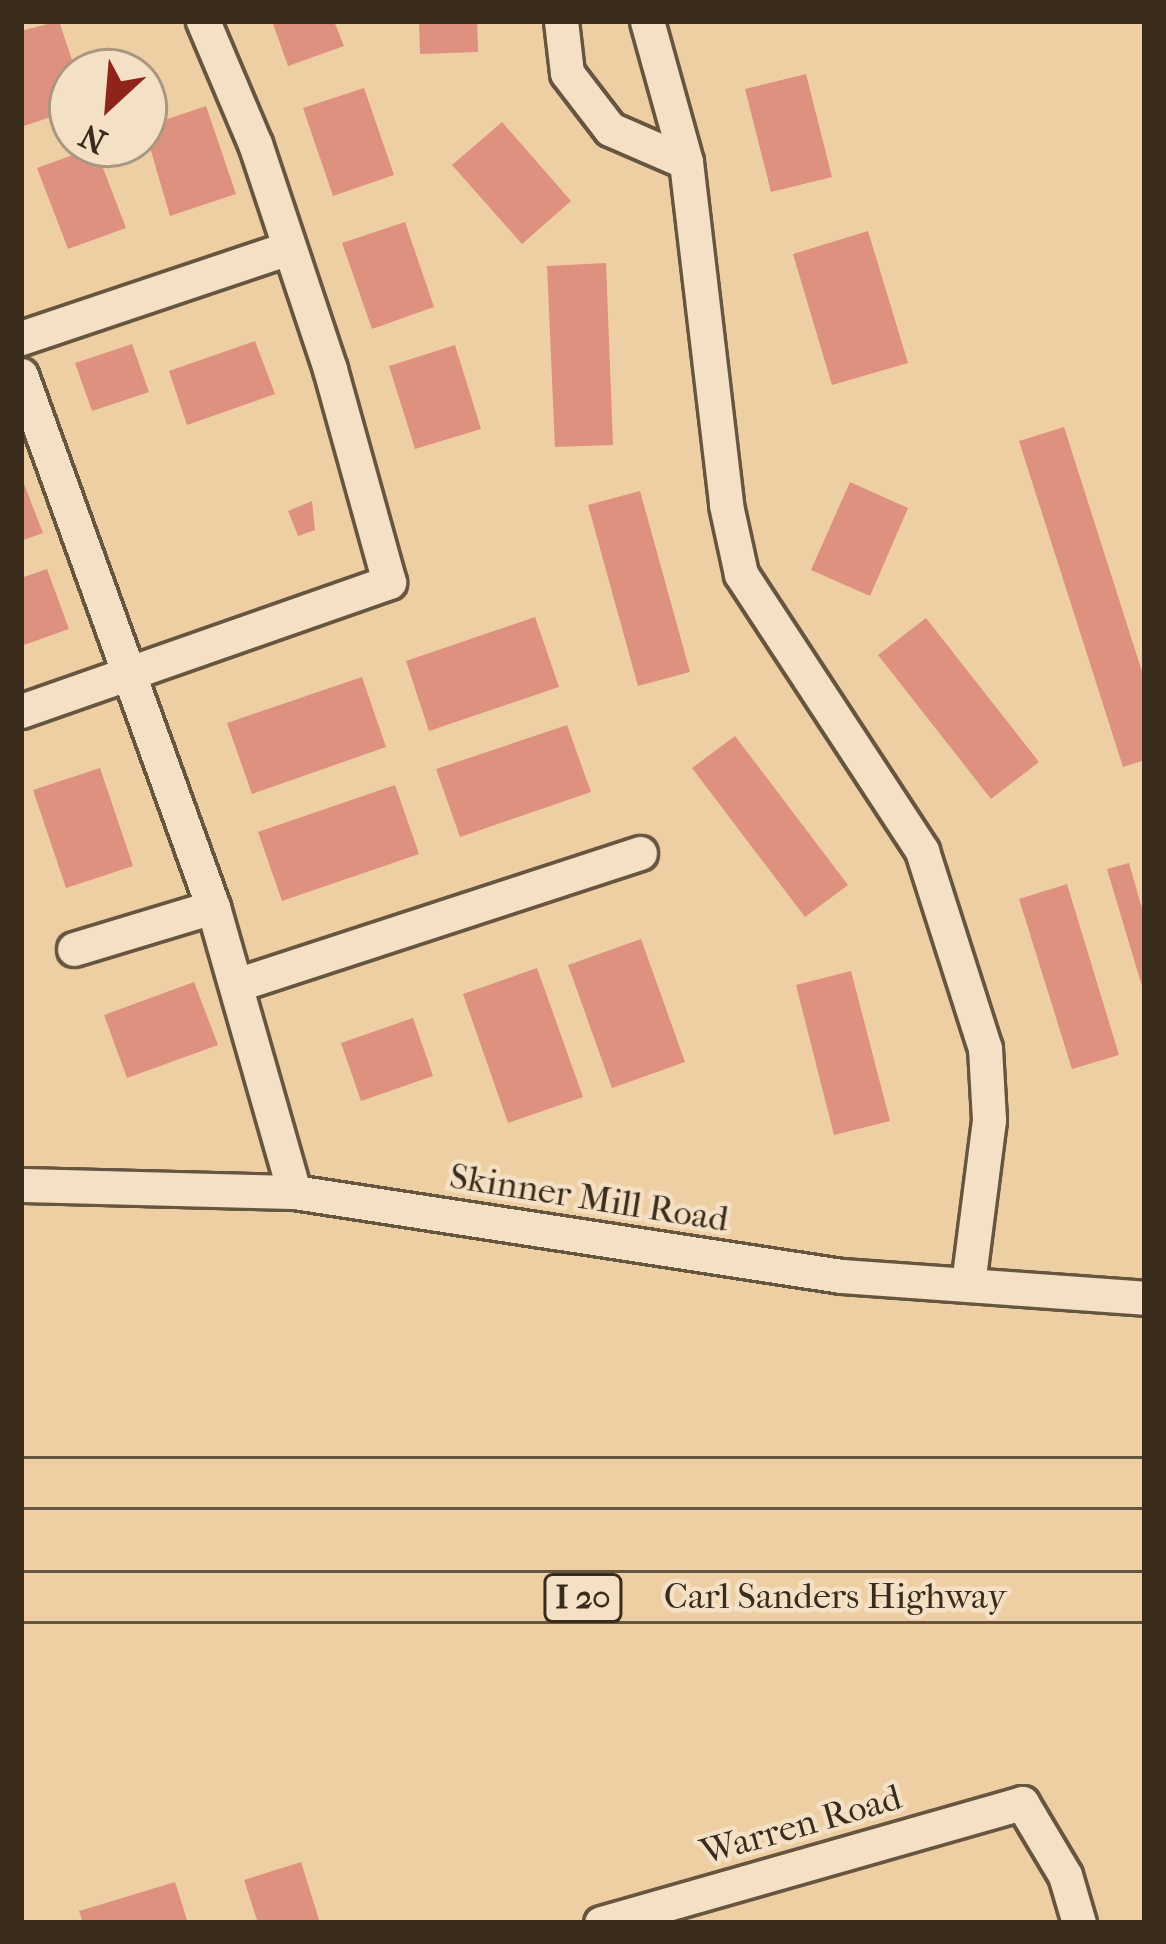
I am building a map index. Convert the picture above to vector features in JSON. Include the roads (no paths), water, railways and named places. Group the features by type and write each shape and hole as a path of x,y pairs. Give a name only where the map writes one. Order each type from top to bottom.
{"highway":[{"path":"21,1483 1145,1483"},
{"name":"Carl Sanders Highway","path":"21,1597 1145,1597"}],"street":[{"path":"21,712 134,677 389,582 288,248 202,21"},
{"path":"561,21 567,73 610,130 686,162"},
{"path":"647,21 686,162 741,574 922,851 985,1048 989,1120 968,1285"},
{"path":"21,338 288,248"},
{"path":"24,391 134,677 213,907 294,1192"},
{"path":"236,985 640,853"},
{"path":"74,949 213,907"},
{"name":"Skinner Mill Road","path":"21,1185 294,1192 841,1276 1145,1298"},
{"name":"Warren Road","path":"602,1923 1022,1803 1065,1875 1079,1923"}]}
